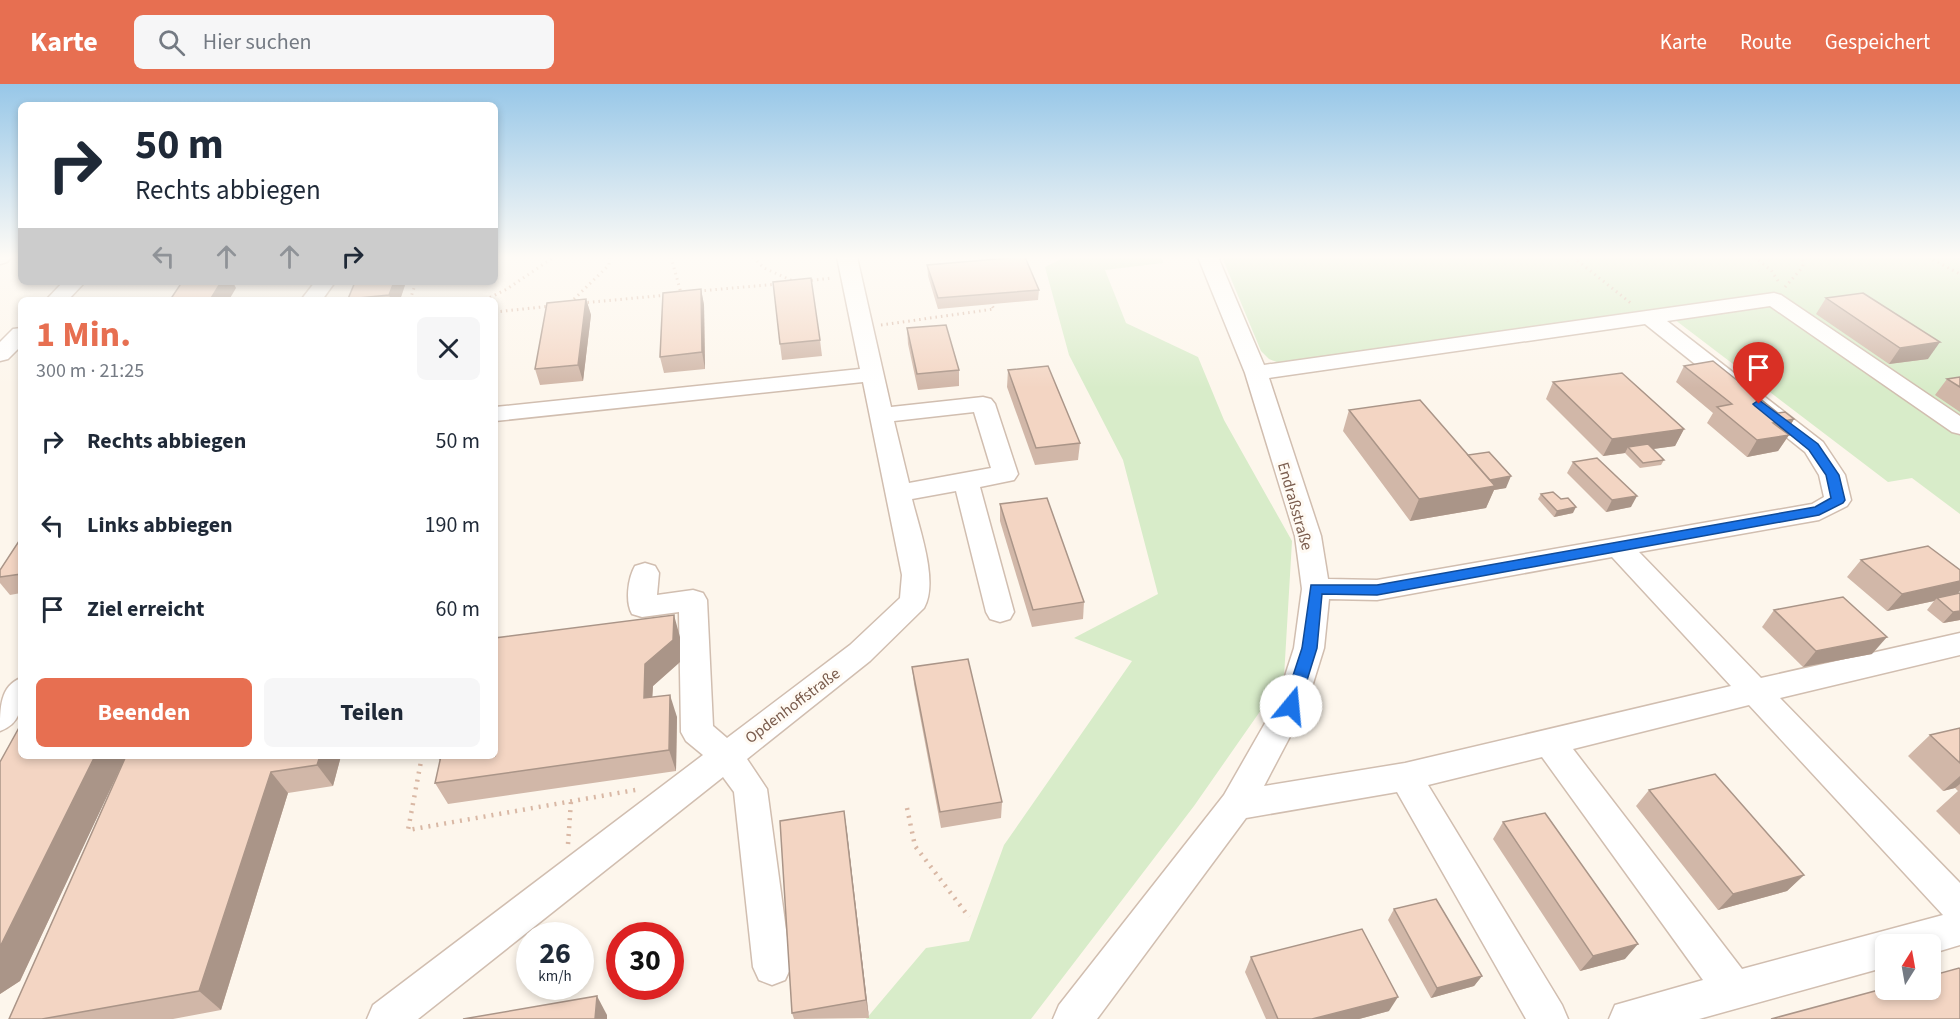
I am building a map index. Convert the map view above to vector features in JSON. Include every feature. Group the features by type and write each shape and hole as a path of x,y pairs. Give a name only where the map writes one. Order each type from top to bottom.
{"street":[{"name":"Opdenhoffstraße","path":"387,1019 860,652 914,601 916,575 856,301"},
{"name":"Endraßstraße","path":"1073,1019 1236,805 1291,706 1309,648 1316,589 1308,536 1256,373 1226,301"},
{"path":"1256,373 1757,301"},
{"path":"1778,301 1960,427"},
{"path":"1316,589 1377,590 1819,511 1838,500 1832,475 1814,447 1649,317"},
{"path":"0,354 18,337"},
{"path":"498,414 873,374"},
{"path":"883,415 983,404 1005,474 899,493"},
{"path":"966,481 1000,612"},
{"path":"1618,547 1960,908"},
{"path":"645,573 642,607 693,600 697,732 726,755 750,789 772,968"},
{"path":"1236,805 1405,777 1960,644"},
{"path":"0,718 18,694"},
{"path":"1549,742 1734,990"},
{"path":"1405,777 1548,1019"},
{"path":"1938,934 1960,928"},
{"path":"1629,1019 1875,952"}],"path":[{"path":"572,301 569,304 603,301"},
{"path":"1628,301 1649,317"},
{"path":"862,327 994,309 991,304"},
{"path":"498,312 558,305"},
{"path":"421,759 408,830 648,787"},
{"path":"571,801 567,860 577,870"},
{"path":"907,808 915,846 969,916"}],"green space":[{"path":"1054,301 1117,301 1126,323 1198,357 1224,420 1292,541 1284,677 1194,806 1031,1019 866,1019 926,948 969,941 1004,845 1132,661 1074,638 1158,594 1123,460 1069,355"},
{"path":"1240,301 1960,301 1960,514 1912,478 1888,482 1666,313 1282,364 1269,359 1261,351"}],"building":[{"path":"586,301 578,365 535,369 547,303"},
{"path":"663,301 701,301 702,352 660,357"},
{"path":"775,301 814,301 820,340 780,344"},
{"path":"1830,301 1875,301 1940,342 1900,348"},
{"path":"946,325 959,370 917,374 907,328"},
{"path":"1713,361 1778,413 1785,412 1794,419 1773,423 1789,435 1757,440 1717,407 1732,404 1684,366"},
{"path":"1048,366 1080,443 1036,448 1008,370"},
{"path":"1622,373 1684,429 1612,439 1553,382"},
{"path":"1960,377 1960,387 1947,379"},
{"path":"1420,400 1495,486 1419,499 1349,410"},
{"path":"1648,444 1664,460 1643,463 1628,447"},
{"path":"1489,452 1511,476 1490,480 1468,455"},
{"path":"1597,458 1637,496 1612,500 1573,462"},
{"path":"1553,492 1561,499 1568,498 1576,507 1557,511 1541,494"},
{"path":"1047,498 1084,602 1033,610 1000,504"},
{"path":"18,543 18,574 0,577 0,570"},
{"path":"1928,546 1960,570 1960,581 1902,594 1861,560"},
{"path":"1960,593 1960,611 1953,612 1937,598"},
{"path":"1843,597 1887,637 1816,651 1774,610"},
{"path":"674,615 673,640 645,664 644,698 670,695 669,750 435,783 440,759 498,759 498,638"},
{"path":"968,659 1002,802 940,812 912,667"},
{"path":"1960,728 1960,763 1930,735"},
{"path":"18,729 18,759 94,759 0,947 0,762"},
{"path":"125,759 319,759 317,765 271,772 199,991 42,1019 9,1019"},
{"path":"1715,774 1804,875 1733,894 1649,790"},
{"path":"844,811 866,1000 792,1013 780,821"},
{"path":"1545,813 1638,944 1593,956 1503,822"},
{"path":"1436,899 1482,976 1437,988 1394,909"},
{"path":"1362,929 1398,997 1312,1019 1278,1019 1251,957"},
{"path":"1960,969 1960,1019 1771,1019 1875,991 1875,1000 1941,1000 1941,973"},
{"path":"597,996 595,1019 463,1019 574,1000 594,1000 594,997"}],"route":[{"path":"1291,706 1309,648 1316,589 1377,590 1819,511 1838,500 1832,475 1814,447 1759,404"}]}
